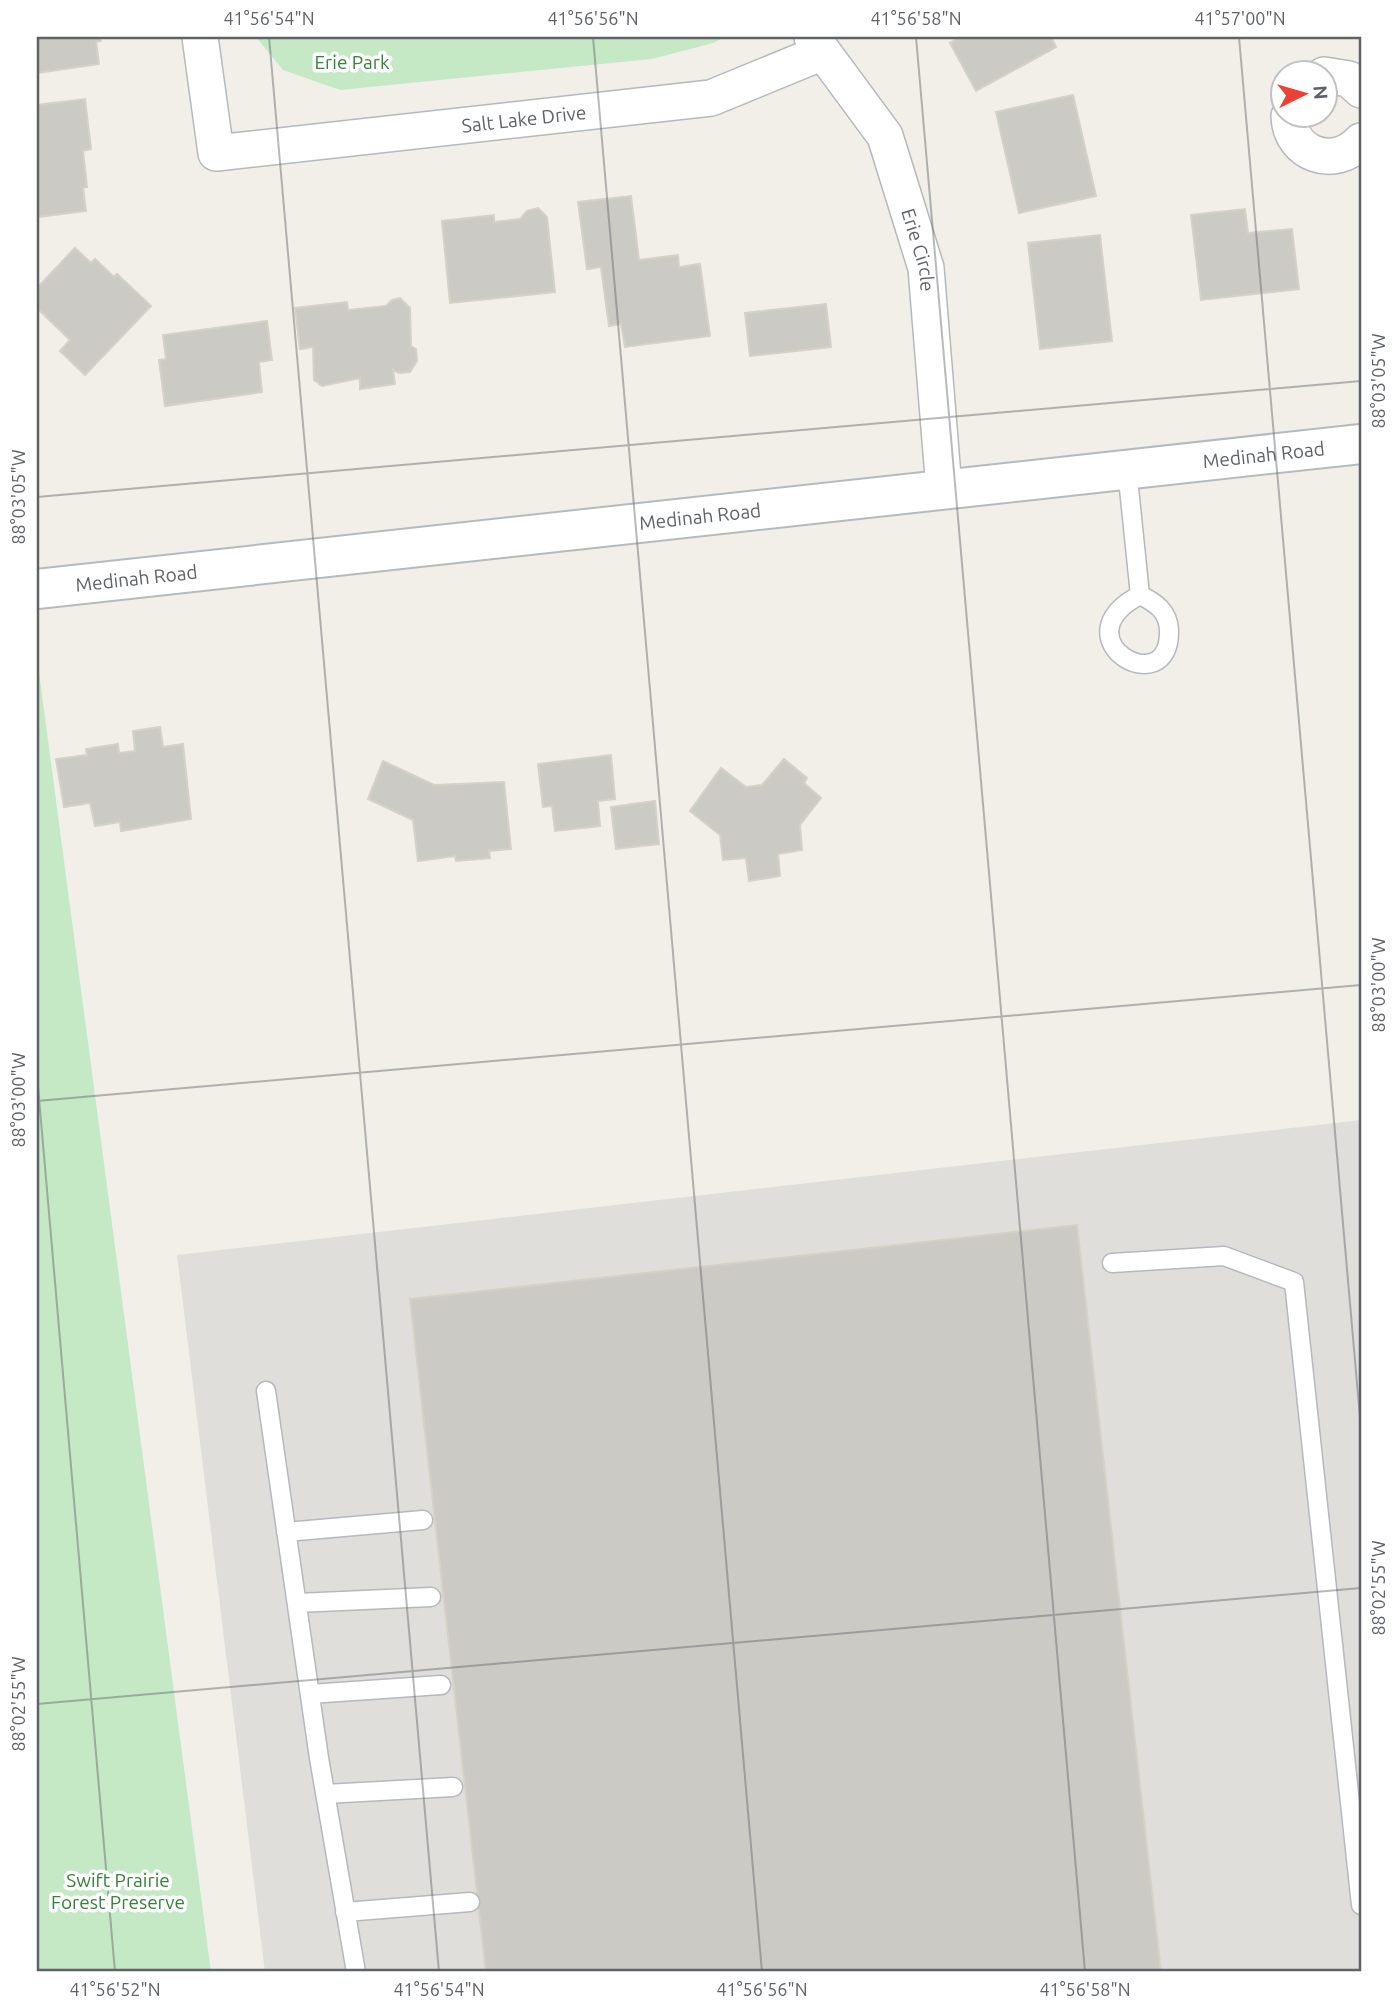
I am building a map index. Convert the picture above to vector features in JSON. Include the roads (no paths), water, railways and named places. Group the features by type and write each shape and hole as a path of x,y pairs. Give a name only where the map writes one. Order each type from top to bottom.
{"street":[{"name":"Salt Lake Drive","path":"200,37 216,153 711,98 818,45"},
{"name":"Erie Circle","path":"818,45 885,136 926,268 944,489"},
{"path":"1338,77 1349,79 1361,90"},
{"path":"1292,130 1294,137 1314,155 1328,158 1342,156 1361,141"},
{"name":"Medinah Road","path":"37,589 1361,444"}],"lane":[{"path":"1127,468 1140,595"},
{"path":"1112,1263 1224,1256 1294,1282 1361,1905"},
{"path":"266,1391 325,1794 356,1972"},
{"path":"286,1532 423,1520"},
{"path":"297,1603 431,1597"},
{"path":"310,1694 441,1685"},
{"path":"325,1794 453,1787"},
{"path":"345,1912 470,1902"}],"park label":[{"name":"Erie Park","path":"352,62"},
{"name":"Swift Prairie Forest Preserve","path":"118,1891"}]}
